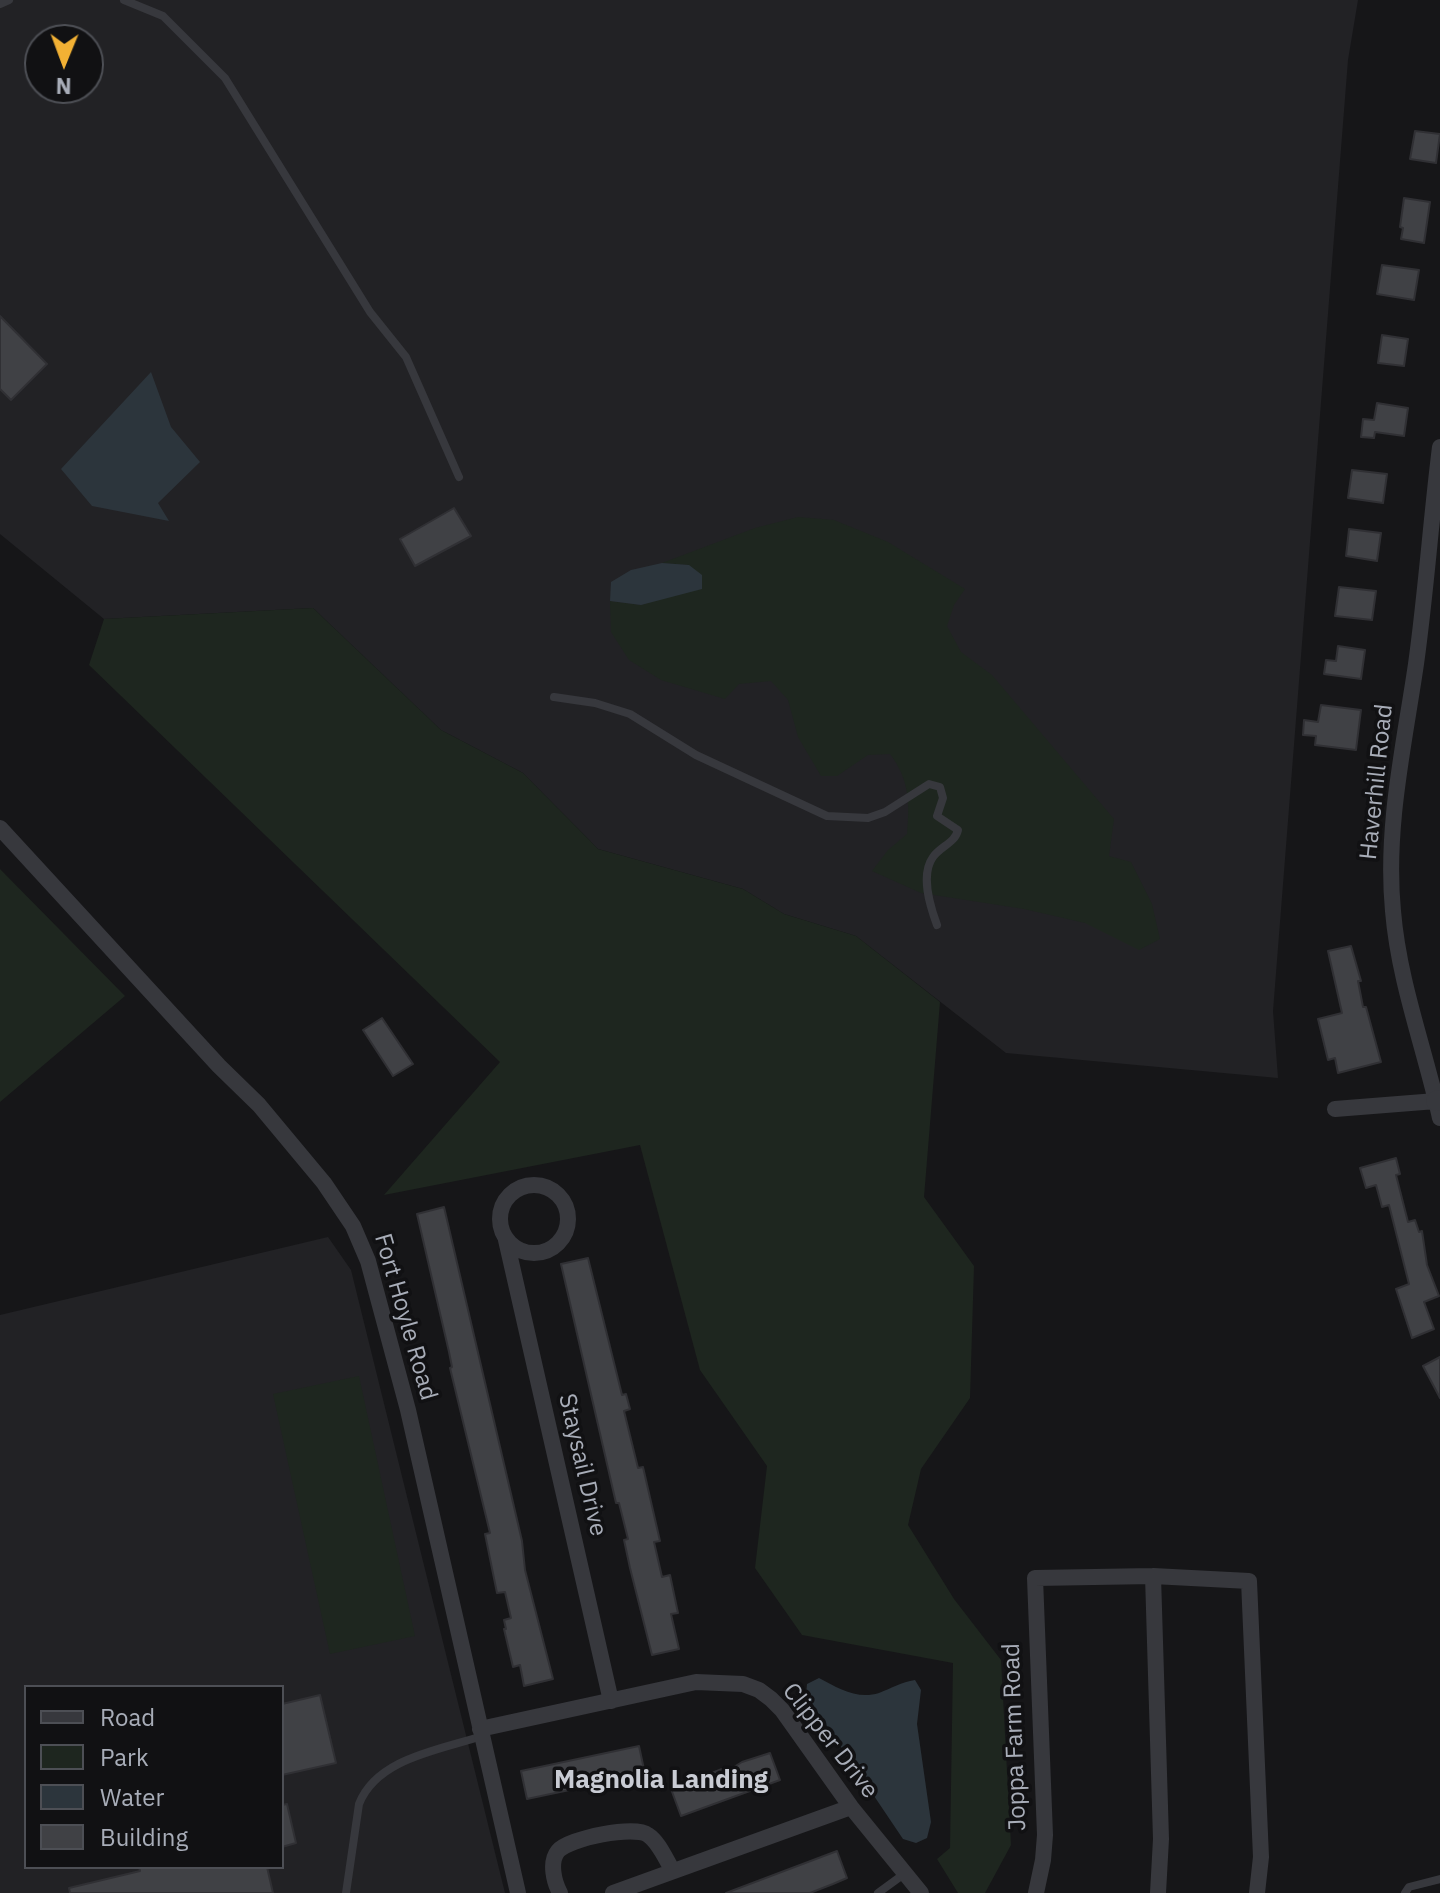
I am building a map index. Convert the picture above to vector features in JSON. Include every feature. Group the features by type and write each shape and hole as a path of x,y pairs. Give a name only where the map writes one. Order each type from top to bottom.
{"street":[{"name":"Haverhill Road","path":"1439,1107 1410,1011 1398,954 1391,865 1395,807 1436,526 1440,447"},
{"name":"Fort Hoyle Road","path":"0,828 219,1066 259,1105 324,1183 353,1226 368,1261 408,1410 518,1893"},
{"path":"1335,1109 1439,1107"},
{"name":"Staysail Drive","path":"506,1240 526,1251 548,1250 564,1234 568,1224 564,1201 547,1187 536,1185 515,1191 502,1208 500,1218 611,1701"},
{"path":"1158,1893 1161,1858 1153,1576 1249,1581 1261,1857 1257,1893"},
{"name":"Joppa Farm Road","path":"1036,1893 1045,1835 1035,1578 1153,1576"},
{"name":"Clipper Drive","path":"481,1733 611,1701 710,1681 743,1684 759,1690 782,1710 851,1807 921,1893"},
{"path":"613,1893 851,1807"},
{"path":"560,1893 554,1876 558,1851 570,1843 623,1830 648,1834 673,1871"}],"lane":[{"path":"0,4 9,0"},
{"path":"124,0 163,16 225,78 370,312 406,357 459,477"},
{"path":"554,697 595,703 630,714 696,755 827,816 868,818 885,812 929,784 940,787 943,798 937,816 958,830 957,837 933,857 927,872 931,909 937,925"},
{"path":"346,1893 363,1793 392,1766 481,1733"},
{"path":"878,1893 904,1874"},
{"path":"1405,1893 1409,1887 1440,1879"}],"shaded area":[{"path":"0,0 1358,0 1348,60 1273,1011 1278,1078 1006,1053 856,936 784,914 743,889 598,849 523,773 441,730 313,608 104,619 0,534"},
{"path":"328,1237 351,1270 505,1893 0,1893 0,1315"}],"green space":[{"path":"798,517 834,520 888,542 965,589 954,605 947,626 961,652 992,675 1114,819 1109,856 1131,862 1152,904 1160,939 1139,950 1085,923 1024,909 921,893 872,871 888,850 907,834 907,791 890,754 868,755 837,776 821,776 798,737 788,700 771,681 739,684 725,699 661,680 629,660 611,632 610,601 641,605 668,596 689,565 662,563 755,528"},
{"path":"313,608 441,730 523,773 598,849 743,889 784,914 856,936 940,1002 924,1197 974,1266 970,1398 921,1469 908,1525 954,1599 1001,1660 1011,1845 985,1893 958,1893 937,1859 950,1848 953,1663 802,1635 755,1568 767,1466 700,1370 640,1145 384,1195 500,1062 89,665 104,619"},
{"path":"0,869 125,996 0,1102"},
{"path":"359,1376 415,1636 330,1654 273,1394"}],"water":[{"path":"151,372 171,427 200,462 158,503 169,521 92,506 61,469"},
{"path":"662,563 689,565 702,575 702,589 641,605 610,601 611,582 631,570"},
{"path":"819,1678 848,1692 863,1695 879,1693 915,1680 921,1690 917,1724 931,1822 927,1838 916,1843 903,1839 806,1695 807,1684"}],"building":[{"path":"1415,131 1440,134 1436,163 1410,159"},
{"path":"1404,198 1430,202 1424,243 1401,239"},
{"path":"1382,265 1419,270 1414,300 1377,294"},
{"path":"0,316 47,364 11,400 0,389"},
{"path":"1382,335 1408,339 1404,366 1378,363"},
{"path":"1377,403 1408,408 1404,436 1375,432 1374,438 1361,437 1363,419 1374,420"},
{"path":"1352,470 1387,474 1383,503 1348,498"},
{"path":"454,508 471,536 415,566 400,539"},
{"path":"1349,529 1381,533 1377,561 1346,556"},
{"path":"1339,587 1376,591 1372,620 1335,616"},
{"path":"1338,646 1365,650 1361,679 1324,674 1326,660 1336,661"},
{"path":"1321,705 1361,710 1356,750 1315,745 1316,736 1303,735 1304,720 1318,722"},
{"path":"1351,946 1361,981 1358,981 1363,1007 1366,1007 1381,1062 1338,1073 1335,1058 1328,1060 1318,1019 1342,1013 1328,951"},
{"path":"382,1018 413,1064 393,1076 363,1030"},
{"path":"1396,1158 1400,1174 1396,1175 1408,1222 1415,1220 1419,1232 1422,1231 1427,1265 1439,1296 1424,1302 1434,1329 1412,1338 1396,1289 1409,1284 1389,1205 1382,1207 1376,1185 1366,1188 1360,1168"},
{"path":"444,1207 522,1541 525,1570 553,1679 524,1686 520,1665 513,1667 504,1629 504,1620 511,1618 505,1592 497,1593 485,1534 490,1533 417,1214"},
{"path":"588,1258 622,1395 626,1394 630,1409 624,1411 638,1468 643,1467 660,1541 654,1542 662,1577 670,1575 678,1613 671,1614 679,1649 652,1655 624,1540 628,1539 619,1503 616,1503 561,1264"},
{"path":"1440,1357 1440,1398 1423,1366"},
{"path":"320,1695 336,1763 284,1775 284,1704"},
{"path":"639,1746 645,1774 527,1799 521,1771"},
{"path":"770,1753 780,1780 681,1816 671,1789"},
{"path":"287,1804 296,1843 284,1846 284,1805"},
{"path":"837,1851 847,1878 810,1893 726,1893"},
{"path":"267,1869 273,1893 70,1893 69,1888 140,1871"}],"district":[{"name":"Magnolia Landing","path":"661,1780"}]}
